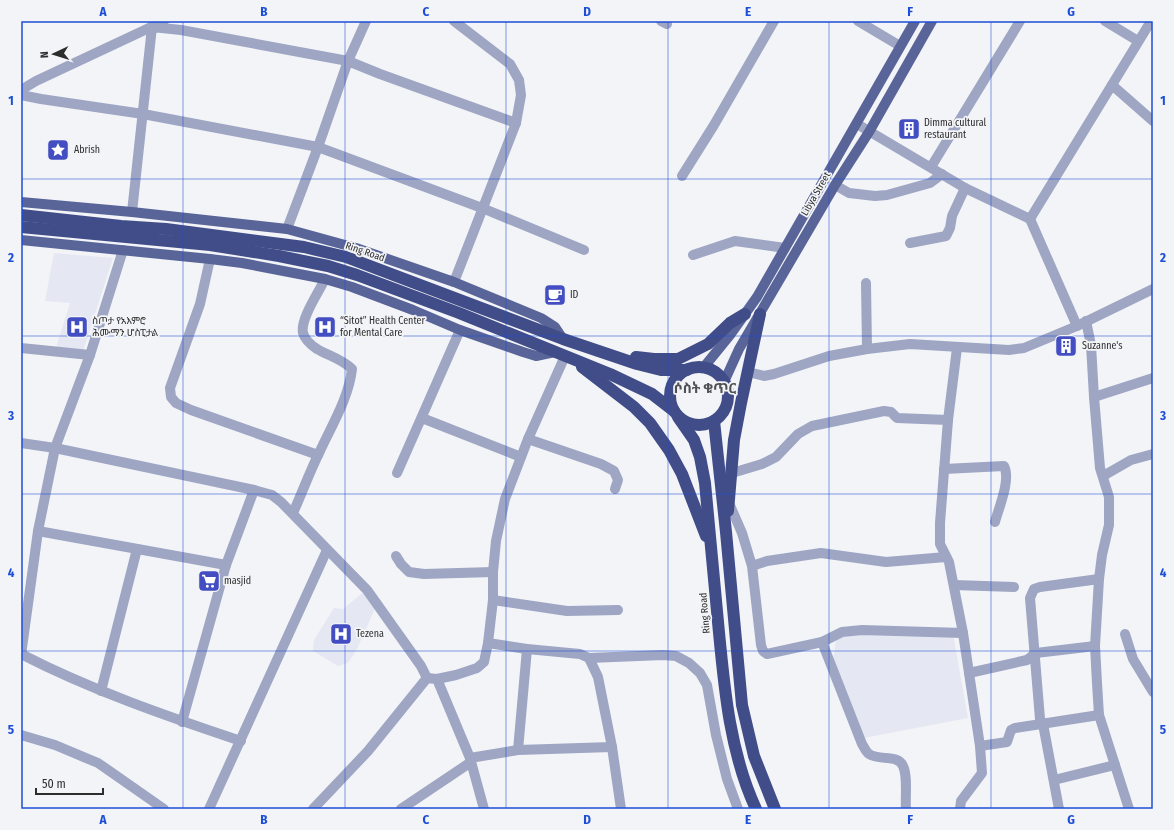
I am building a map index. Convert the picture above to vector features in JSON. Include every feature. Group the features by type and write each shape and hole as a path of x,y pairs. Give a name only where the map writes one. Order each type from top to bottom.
{"highway":[{"name":"Ring Road","path":"21,215 121,226 166,229 304,247 346,257 563,339 637,364 661,370 687,370"},
{"name":"Ring Road","path":"21,227 210,246 279,256 328,266 357,275 452,311 610,374 652,394 676,414 694,440 700,458 705,483 727,706 737,756 756,809"},
{"path":"608,354 654,359 678,359 708,344 730,324 745,314"},
{"path":"726,532 734,440 760,314"},
{"path":"564,356 634,407 650,423 669,450 682,474 712,552"},
{"path":"695,367 704,367 719,375 724,382 728,399 726,408 721,416 714,422 707,424 691,424 676,414 670,399 671,387 680,374 695,367"},
{"path":"714,422 742,705 754,756 775,809"}],"main road":[{"name":"Libya Street","path":"704,367 757,297 915,21"},
{"name":"Libya Street","path":"724,382 739,350 835,185 869,132 932,21"},
{"path":"21,202 132,212 287,229 362,250 454,282 541,318 555,327 563,339"},
{"path":"21,240 242,263 325,279 352,287 460,330 536,356 564,356"}],"street":[{"path":"21,90 36,80 164,21"},
{"path":"287,229 318,148 348,61 366,21"},
{"path":"454,21 510,64 519,80 521,95 516,123 454,282"},
{"path":"682,176 714,125 774,21"},
{"path":"858,21 900,46"},
{"path":"931,167 1020,21"},
{"path":"1105,21 1138,41"},
{"path":"1030,219 1151,21"},
{"path":"152,27 181,30 348,61 516,123"},
{"path":"132,212 152,27"},
{"path":"1112,84 1153,121"},
{"path":"21,94 41,99 143,114 318,148 482,208 584,250"},
{"path":"857,124 965,188 1030,219 1077,326"},
{"path":"835,185 849,193 875,196 887,195 930,183 942,174"},
{"path":"910,242 946,236 950,228 952,216 965,188"},
{"path":"693,255 735,241 785,248"},
{"path":"123,250 90,355 55,448 38,531 21,655 101,690 182,722 241,741"},
{"path":"210,259 200,304 170,388 171,397 176,403 191,410 318,455"},
{"path":"293,513 345,397 351,379 352,369 344,362 316,348 307,341 303,333 304,322 325,279"},
{"path":"866,283 867,349"},
{"path":"748,372 764,376 829,356 867,349 910,344 1009,350 1024,348 1077,326 1153,289"},
{"path":"1086,321 1091,346 1100,468 1109,497 1109,525 1102,555 1099,579 1095,646 1099,715 1129,809"},
{"path":"397,473 460,330"},
{"path":"21,348 90,355"},
{"path":"957,348 948,420 940,523 940,544 949,562 963,633 980,746 982,773 961,801 960,809"},
{"path":"313,809 368,751 432,678 456,675 477,668 484,662 488,643 493,600 493,572 496,541 505,499 528,439 564,356"},
{"path":"1094,397 1153,378"},
{"path":"732,474 762,464 776,457 798,434 812,426 884,411 891,412 897,418 948,420"},
{"path":"422,418 521,457"},
{"path":"528,439 601,464 614,471 618,480 615,489"},
{"path":"21,443 55,448 272,495 293,513 367,590 421,666 432,678 470,760 484,809"},
{"path":"1103,476 1131,460 1153,454"},
{"path":"944,469 1004,466 1006,470 1006,483 995,522"},
{"path":"182,722 226,565 254,490"},
{"path":"729,503 742,533 752,566 763,651 767,654 822,642 842,632 963,633"},
{"path":"38,531 226,565"},
{"path":"101,690 137,549"},
{"path":"209,809 327,550"},
{"path":"752,566 767,561 820,553 886,562 946,557"},
{"path":"396,556 409,572 424,574 493,572"},
{"path":"1059,809 1043,724 1040,719 1036,653 1030,598 1034,589 1040,587 1099,579"},
{"path":"954,585 1014,587"},
{"path":"493,600 568,611 618,610"},
{"path":"1125,634 1133,659 1153,692"},
{"path":"822,642 862,744 868,753 876,757 893,758 901,761 904,767 905,776 906,809"},
{"path":"488,643 527,649 580,654 589,658 663,655 676,656 689,664 700,673 707,684 716,735 727,779 738,809"},
{"path":"969,673 1028,660 1036,653 1095,646"},
{"path":"518,750 527,649"},
{"path":"589,658 598,677 612,747 622,809"},
{"path":"980,746 1007,742 1011,730 1015,728 1099,715"},
{"path":"21,735 55,745 98,763 164,809"},
{"path":"402,809 470,760 518,750 612,747"},
{"path":"1054,780 1115,765"}],"shaded area":[{"name":"ስጦታ የአእምሮ ሕሙማን ሆስፒታል","path":"54,253 113,258 82,354 55,351 70,303 45,301"},
{"name":"Tezena","path":"365,591 376,606 357,649 348,663 338,666 313,651 314,640 334,608 343,609"},
{"path":"862,632 953,634 968,718 864,738 833,664 836,639"}],"place":[{"name":"Dimma cultural restaurant","path":"909,129"},
{"name":"Abrish","path":"58,150"},
{"name":"ID","path":"555,295"},
{"name":"ስጦታ የአእምሮ ሕሙማን ሆስፒታል","path":"77,327"},
{"name":"“Sitot” Health Center for Mental Care","path":"325,327"},
{"name":"Suzanne's","path":"1066,346"},
{"name":"masjid","path":"209,581"},
{"name":"Tezena","path":"341,634"}],"district":[{"name":"ሶስት ቁጥር","path":"705,388"}]}
